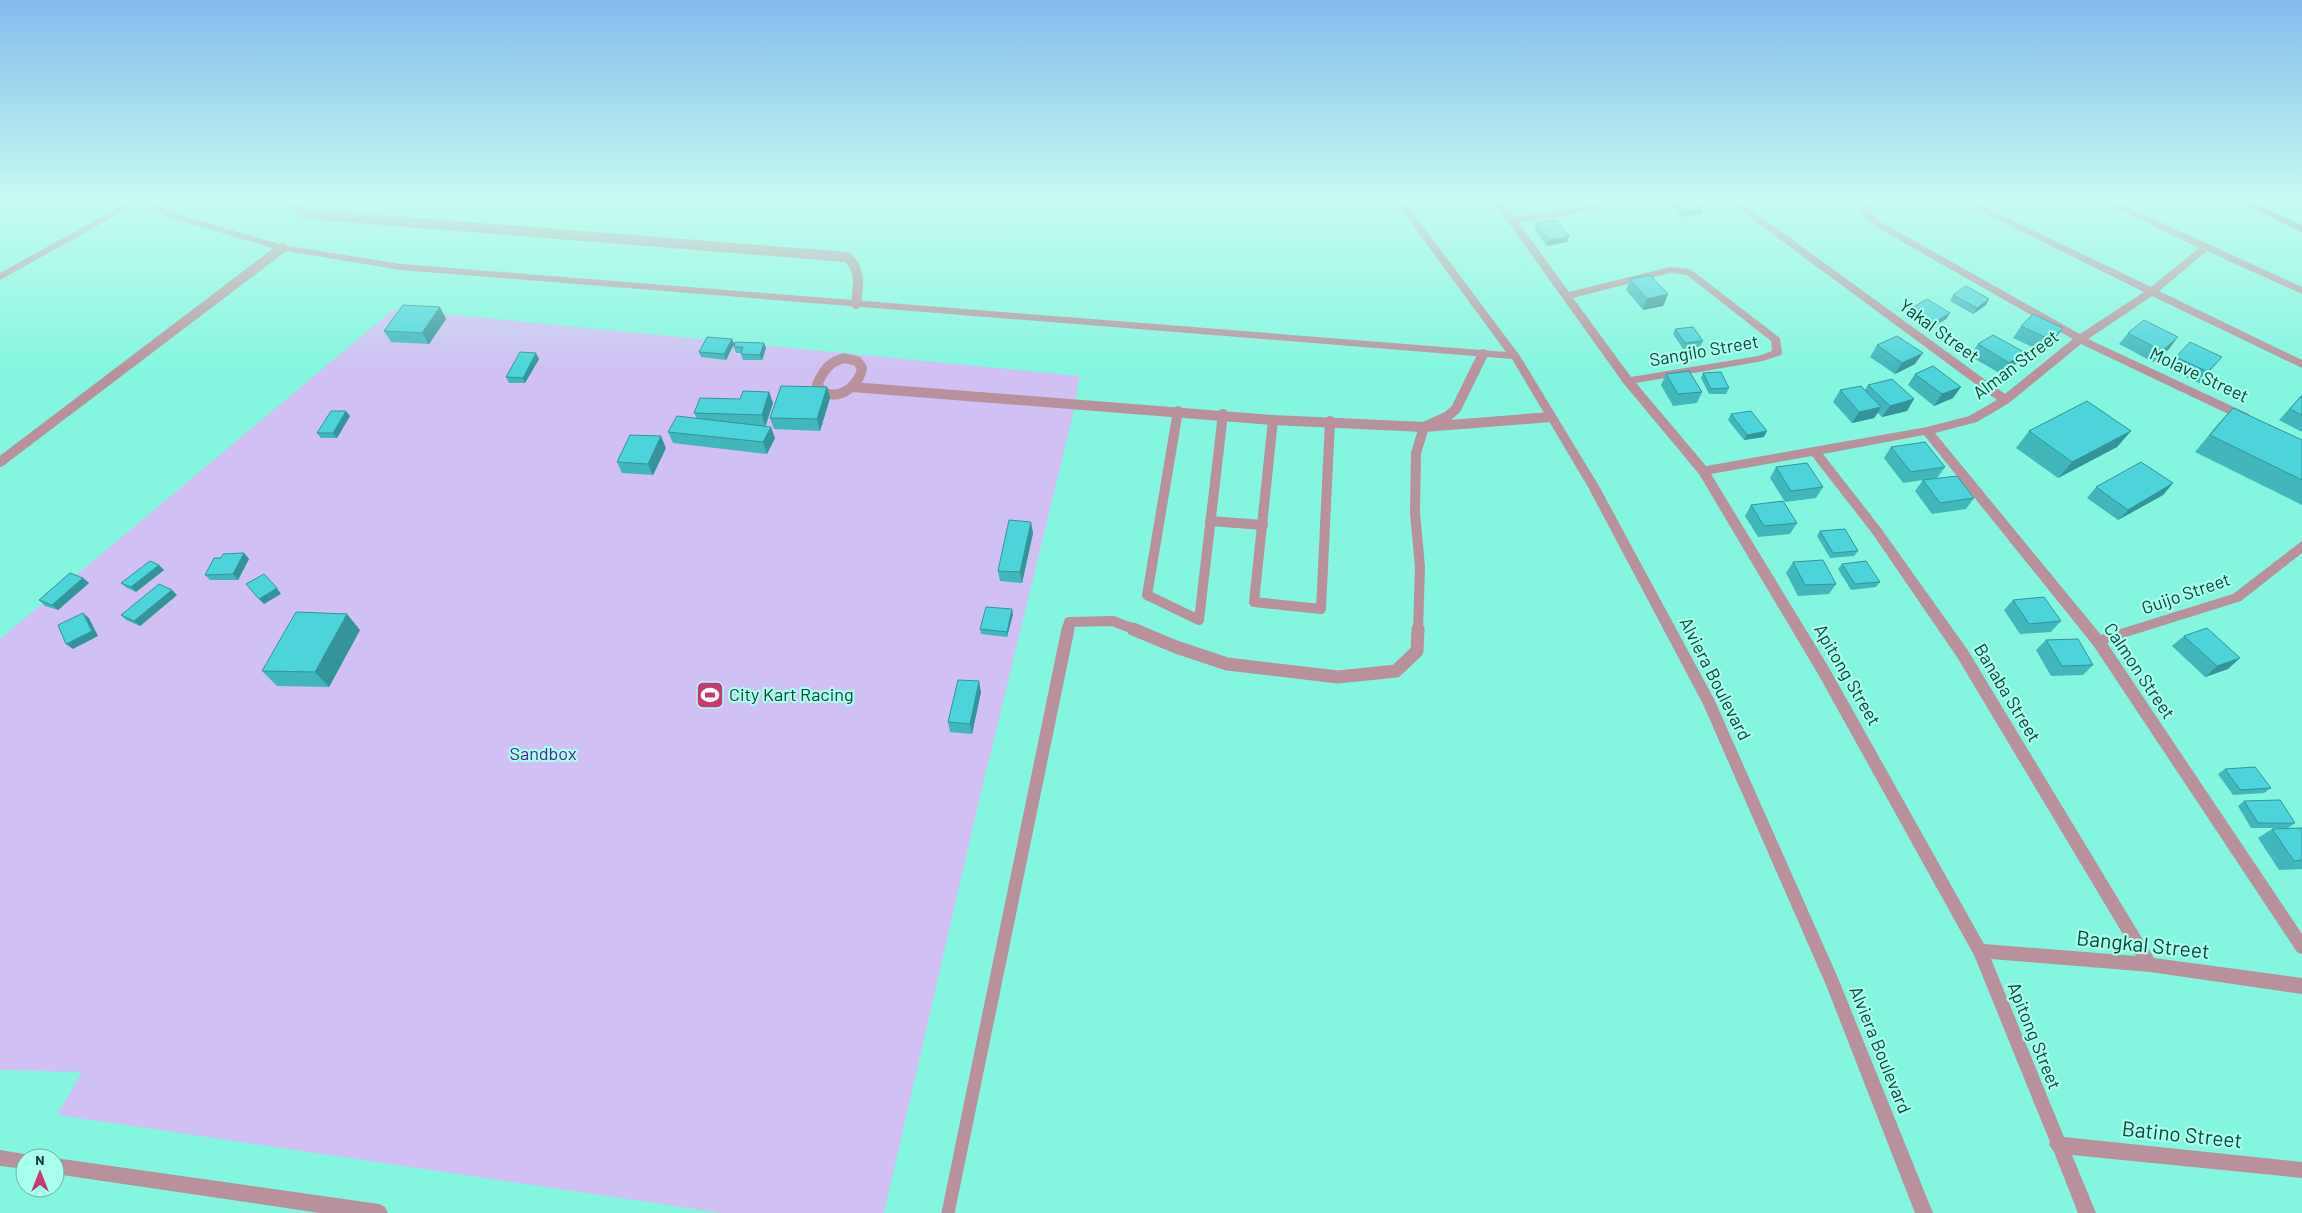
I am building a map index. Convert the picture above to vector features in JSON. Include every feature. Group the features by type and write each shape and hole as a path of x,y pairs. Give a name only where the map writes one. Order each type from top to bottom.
{"street":[{"path":"0,277 35,258"},
{"path":"342,258 401,267 1515,356"},
{"name":"Alviera Boulevard","path":"1441,258 1515,356 1593,486 1709,703 1833,983 1924,1213"},
{"name":"Apitong Street","path":"1539,258 1628,381 1703,471 1824,670 1980,951 2087,1213"},
{"name":"Yakal Street","path":"1810,258 2005,400"},
{"name":"Molave Street","path":"1937,258 2080,339 2258,422"},
{"path":"2082,258 2302,364"},
{"name":"Alman Street","path":"1703,471 1926,431 1973,419 2005,400 2080,339 2152,291 2193,258"},
{"path":"2227,258 2302,291"},
{"name":"Sangilo Street","path":"1567,296 1670,270 1690,272 1776,340 1777,353 1759,359 1628,381"},
{"name":"Calmon Street","path":"1926,431 2098,641 2302,947"},
{"name":"Banaba Street","path":"1815,452 1876,530 1962,653 2150,965"},
{"name":"Guijo Street","path":"2098,641 2237,598 2302,546"},
{"name":"Bangkal Street","path":"1980,951 2150,965 2302,986"},
{"name":"Batino Street","path":"2058,1145 2302,1170"},
{"path":"0,1158 15,1160"},
{"path":"65,1167 379,1213"}],"lane":[{"path":"0,462 269,258"},
{"path":"848,258 856,263 859,271 856,304"},
{"path":"948,1213 1069,622 1113,621 1227,664 1338,677 1396,671 1417,651 1420,567 1415,513 1416,453 1424,427 1448,416 1456,409 1483,354"},
{"path":"852,388 863,370 860,363 850,358 838,359 827,364 817,385 823,392 835,394 852,388 1223,414 1273,420 1330,421 1424,427 1551,418"},
{"path":"1178,411 1147,595 1199,620 1223,414"},
{"path":"1273,420 1254,602 1321,609 1330,421"},
{"path":"1210,521 1263,525"}],"green space":[{"name":"Sandbox","path":"394,309 1080,376 1071,423 977,809 884,1213 722,1213 57,1115 82,1072 0,1070 0,639"}],"building":[{"path":"1650,275 1668,294 1647,299 1630,279"},
{"path":"1966,286 1989,299 1977,308 1953,295"},
{"path":"1927,299 1950,313 1935,322 1912,308"},
{"path":"403,305 440,307 422,333 384,331"},
{"path":"2033,314 2063,328 2051,340 2021,326"},
{"path":"2144,320 2178,337 2162,351 2128,333"},
{"path":"1693,327 1703,341 1685,343 1675,329"},
{"path":"1993,335 2024,352 2009,363 1978,344"},
{"path":"1897,336 1923,353 1902,363 1877,345"},
{"path":"707,337 732,339 724,354 699,352"},
{"path":"735,342 764,343 760,355 741,354 743,347 734,347"},
{"path":"2190,342 2222,357 2208,372 2176,357"},
{"path":"520,352 536,353 523,378 506,377"},
{"path":"1933,366 1961,387 1942,394 1915,374"},
{"path":"1689,371 1702,392 1678,394 1666,374"},
{"path":"1721,372 1729,388 1711,389 1703,373"},
{"path":"1892,379 1914,399 1890,406 1868,385"},
{"path":"781,386 827,387 817,419 770,418"},
{"path":"1861,386 1881,407 1859,412 1840,390"},
{"path":"743,391 769,392 762,415 694,413 700,398 740,399"},
{"path":"2302,396 2302,415 2290,409"},
{"path":"2087,401 2131,431 2072,462 2029,431"},
{"path":"2233,408 2302,440 2302,480 2210,435"},
{"path":"331,411 346,411 333,433 317,433"},
{"path":"1751,411 1767,431 1747,435 1731,414"},
{"path":"677,416 771,427 763,442 668,432"},
{"path":"630,435 661,436 648,464 617,462"},
{"path":"1925,442 1945,467 1911,472 1891,447"},
{"path":"2141,462 2173,483 2128,510 2096,487"},
{"path":"1807,463 1823,487 1791,491 1776,467"},
{"path":"1957,476 1974,498 1940,503 1923,480"},
{"path":"1783,501 1797,523 1764,526 1751,505"},
{"path":"1009,520 1031,522 1020,572 998,571"},
{"path":"1845,529 1858,551 1833,553 1820,531"},
{"path":"244,553 233,574 205,575 214,558 221,558 223,554"},
{"path":"1823,560 1836,584 1805,585 1793,562"},
{"path":"150,561 159,565 131,587 121,583"},
{"path":"1866,561 1880,582 1855,584 1842,564"},
{"path":"70,573 83,578 52,605 39,600"},
{"path":"264,574 277,588 259,599 246,584"},
{"path":"159,584 172,590 134,621 121,615"},
{"path":"2044,597 2061,621 2029,624 2013,600"},
{"path":"986,607 1012,609 1007,632 980,629"},
{"path":"296,612 347,614 315,672 262,671"},
{"path":"83,613 92,631 66,644 58,625"},
{"path":"2207,628 2240,658 2217,666 2184,636"},
{"path":"2078,639 2093,665 2062,666 2046,640"},
{"path":"958,680 979,681 970,724 948,722"},
{"path":"2255,767 2271,788 2240,790 2225,769"},
{"path":"2280,800 2295,823 2258,823 2244,801"},
{"path":"2302,828 2302,860 2294,861 2272,829"}],"place":[{"name":"City Kart Racing","path":"710,695"}]}
